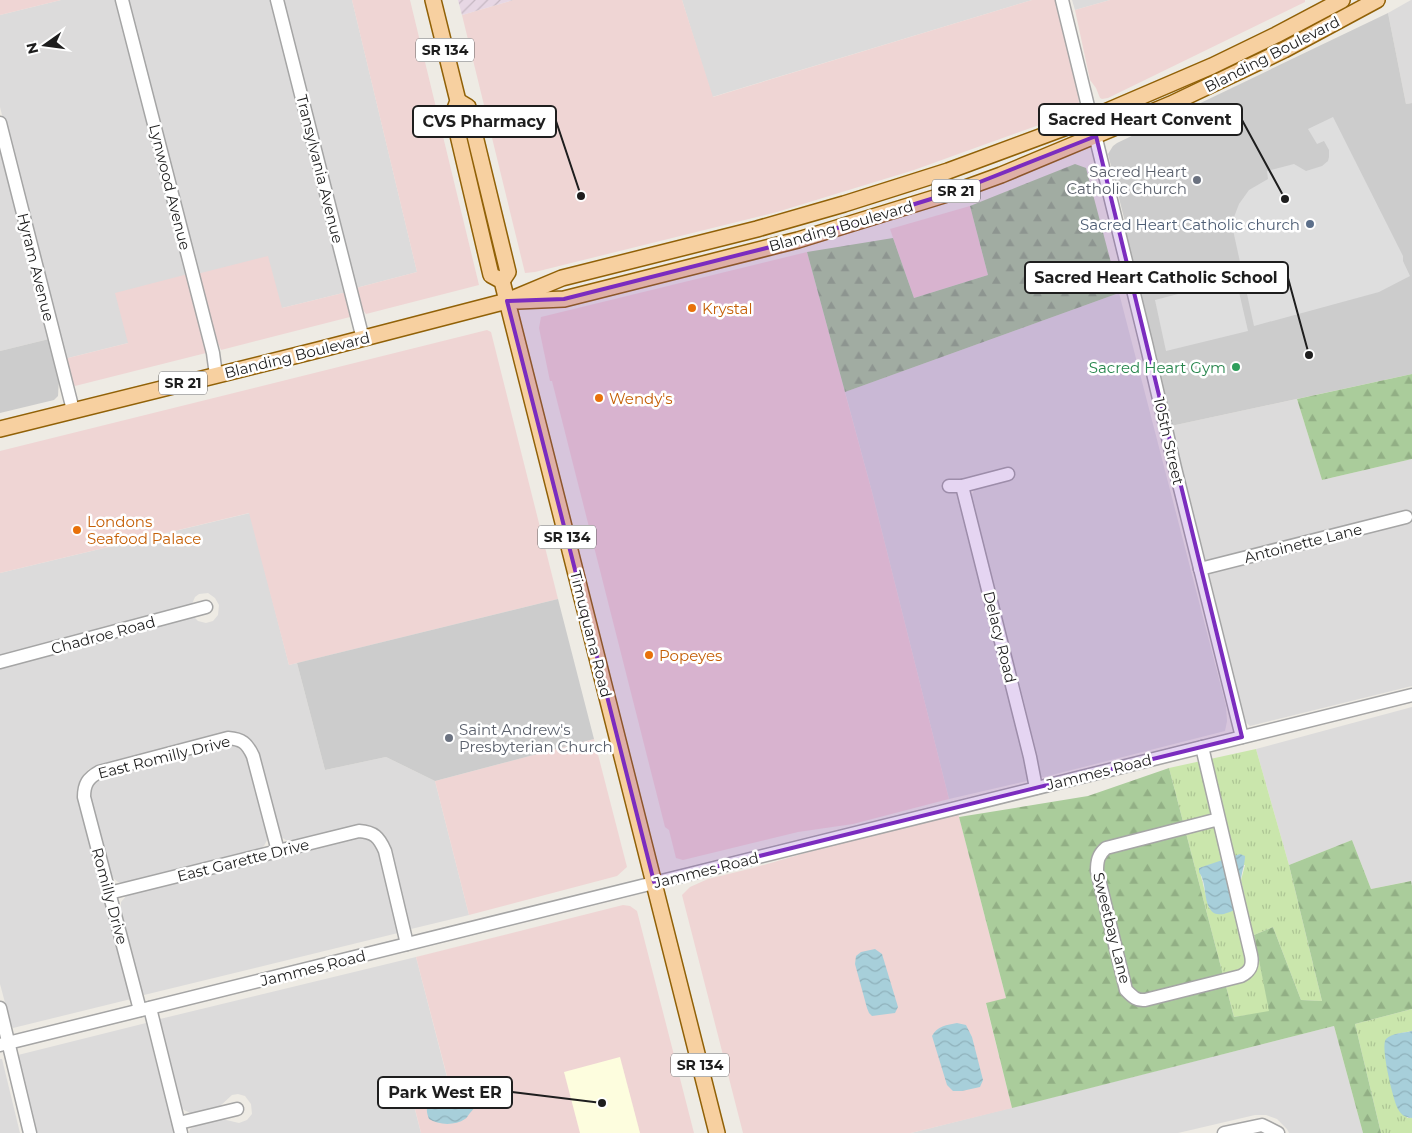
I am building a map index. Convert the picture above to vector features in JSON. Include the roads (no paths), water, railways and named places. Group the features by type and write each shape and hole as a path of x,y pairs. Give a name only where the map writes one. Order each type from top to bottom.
{"main road":[{"name":"Timuquana Road","path":"433,0 458,101 453,114 491,275 502,281 718,1133"},
{"name":"Blanding Boulevard","path":"0,428 507,301 562,278 757,229 948,171 1092,118 1212,66 1342,0"},
{"name":"Blanding Boulevard","path":"507,301 564,299 798,240 906,207 1001,175 1171,104 1284,50 1377,0"},
{"path":"906,207 922,186 948,171"},
{"path":"822,232 836,220 885,205 897,187"}],"street":[{"name":"Lynwood Avenue","path":"122,0 213,353 216,374"},
{"name":"Transylvania Avenue","path":"277,0 363,338"},
{"name":"105th Street","path":"1062,0 1242,737"},
{"path":"1276,35 1284,50"},
{"name":"Hyram Avenue","path":"0,123 73,410"},
{"path":"949,486 962,486 1008,474"},
{"name":"Delacy Road","path":"962,486 1030,757 1036,788"},
{"name":"Antoinette Lane","path":"1200,569 1406,517"},
{"name":"Chadroe Road","path":"0,662 206,607"},
{"name":"Jammes Road","path":"4,1044 1412,695"},
{"name":"East Romilly Drive","path":"86,782 91,776 99,772 228,738 238,739 244,742 253,756 278,851"},
{"name":"Sweetbay Lane","path":"1202,747 1219,819 1251,955 1252,965 1246,974 1242,976 1145,1000 1135,998 1126,990 1097,871 1098,859 1106,848 1219,819"},
{"name":"Romilly Drive","path":"86,782 84,797 110,893 180,1128"},
{"name":"East Garette Drive","path":"110,893 359,831 369,832 376,836 385,851 407,944"},
{"path":"0,1008 4,1044 30,1133"},
{"path":"180,1128 237,1109"},
{"path":"1224,1133 1262,1125 1275,1131"}],"water":[{"path":"1240,854 1245,856 1241,879 1244,893 1242,904 1230,912 1214,913 1211,911 1206,900 1199,868"},
{"path":"875,949 882,954 898,1007 895,1013 872,1016 867,1008 855,964 856,956 861,952"},
{"path":"957,1023 966,1025 972,1037 983,1080 980,1087 962,1091 953,1091 947,1085 932,1036 939,1028"},
{"path":"1412,1031 1412,1118 1403,1115 1397,1107 1388,1072 1385,1044 1386,1039 1391,1036"},
{"path":"469,1094 474,1095 476,1105 465,1119 447,1124 437,1123 429,1119 427,1109 430,1103"}],"place":[{"name":"Sacred Heart Catholic Church","path":"1197,180"},
{"name":"CVS Pharmacy","path":"581,196"},
{"name":"Sacred Heart Convent","path":"1285,199"},
{"name":"Sacred Heart Catholic church","path":"1310,224"},
{"name":"Krystal","path":"692,308"},
{"name":"Sacred Heart Catholic School","path":"1309,355"},
{"name":"Sacred Heart Gym","path":"1236,367"},
{"name":"Wendy's","path":"599,398"},
{"name":"Londons Seafood Palace","path":"77,530"},
{"name":"Popeyes","path":"649,655"},
{"name":"Saint Andrew's Presbyterian Church","path":"449,738"},
{"name":"Park West ER","path":"602,1103"}]}
